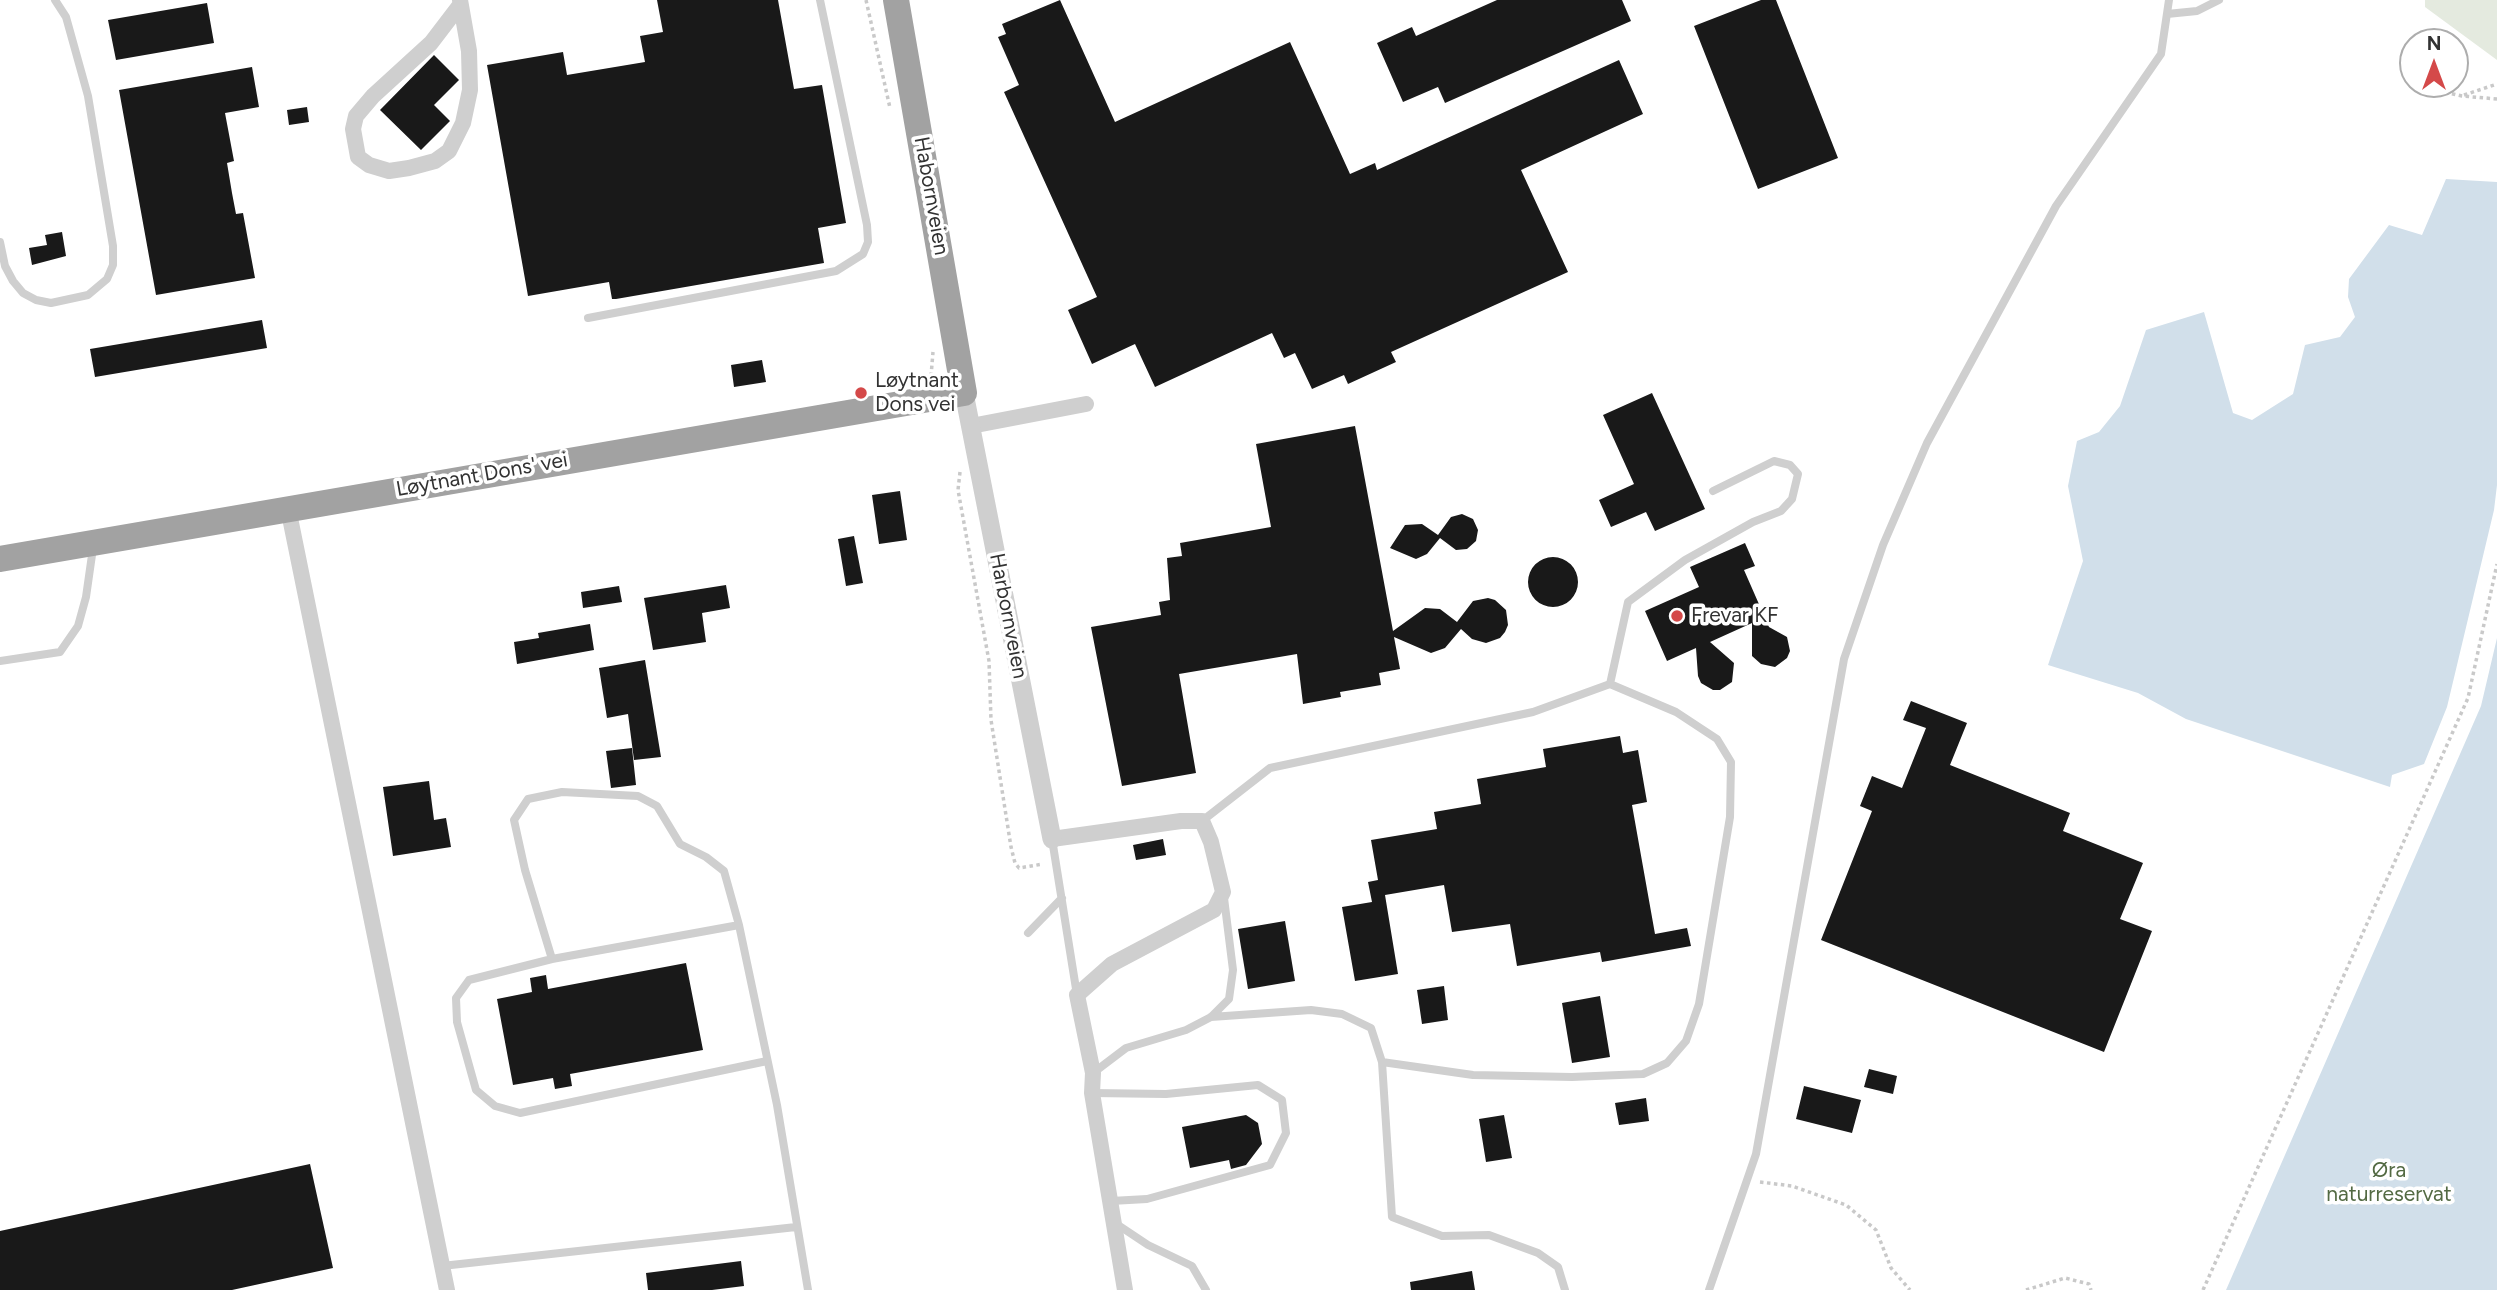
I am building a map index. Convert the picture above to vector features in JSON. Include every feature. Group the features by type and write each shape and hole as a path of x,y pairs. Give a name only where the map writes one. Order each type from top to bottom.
{"highway":[{"name":"Habornveien","path":"896,0 964,393"},
{"name":"Løytnant Dons' vei","path":"0,559 964,393"}],"street":[{"path":"460,3 469,51 470,90 463,123 449,151 435,161 409,168 389,171 369,164 358,157 353,129 356,116 373,96 431,43 460,3"},
{"name":"Harbornveien","path":"964,393 1052,839"},
{"path":"971,426 1086,404"},
{"path":"288,508 447,1290"},
{"path":"1052,839 1181,821 1202,821 1211,842 1223,892 1214,910 1112,964 1077,995 1093,1073 1093,1093 1125,1290"}],"lane":[{"path":"0,242 5,266 13,281 23,293 36,300 51,303 88,295 107,279 113,265 113,246 88,96 66,17 55,0"},
{"path":"587,318 836,271 863,254 867,242 867,225 820,0"},
{"path":"1709,1290 1756,1154 1844,659 1884,545 1927,443 2056,206 2161,54 2169,0"},
{"path":"2167,14 2197,12 2220,0"},
{"path":"1610,684 1628,602 1695,554 1753,522 1781,511 1792,499 1798,474 1790,466 1774,461 1713,491"},
{"path":"0,661 60,652 78,626 93,559 92,543"},
{"path":"1202,821 1270,768 1533,712 1610,684 1676,712 1717,739 1731,762 1728,830 1699,1004 1686,1041 1667,1063 1643,1074 1572,1077 1473,1075 1382,1062"},
{"path":"552,959 525,870 514,820 528,799 562,792 638,796 657,806 680,844 706,857 724,871 739,925 767,1061 808,1290"},
{"path":"1052,839 1077,995"},
{"path":"1093,1073 1126,1048 1186,1030 1211,1017 1229,999 1233,970 1223,892"},
{"path":"1028,933 1062,898"},
{"path":"739,925 552,959 469,980 456,998 457,1022 476,1090 495,1106 520,1113 767,1061"},
{"path":"1211,1017 1311,1010 1342,1014 1371,1028 1382,1062 1392,1217 1442,1236 1489,1235 1538,1253 1558,1267 1565,1290"},
{"path":"1093,1093 1167,1094 1258,1085 1282,1100 1286,1133 1270,1165 1147,1199 1111,1201"},
{"path":"1115,1223 1148,1245 1192,1266 1206,1290"},
{"path":"442,1266 796,1227"}],"path":[{"path":"2469,94 2497,84"},
{"path":"2469,97 2497,99"},
{"path":"977,457 960,473 958,491 989,661 991,720 1011,847 1019,868 1056,862"},
{"path":"2203,1290 2468,698 2497,564"},
{"path":"1748,1180 1793,1186 1846,1205 1876,1230 1891,1268 1910,1290"},
{"path":"2026,1290 2065,1278 2089,1284 2091,1290"}],"shaded area":[{"path":"2425,0 2497,0 2497,60 2469,39 2469,28 2454,28 2425,7"},
{"path":"2446,179 2497,182 2497,485 2494,510 2447,707 2424,764 2392,775 2390,787 2186,719 2138,693 2048,665 2083,561 2068,486 2077,441 2099,432 2120,406 2146,330 2204,312 2233,413 2252,420 2293,394 2305,345 2340,337 2355,317 2348,297 2349,279 2389,225 2422,235"},
{"name":"Øra naturreservat","path":"2497,638 2497,1290 2226,1290 2481,706"}],"building":[{"path":"657,0 778,0 794,89 822,85 846,223 818,228 824,263 616,299 612,299 609,282 528,296 487,65 563,52 567,75 645,62 640,36 663,32"},
{"path":"1060,0 1115,122 1290,42 1350,174 1375,163 1377,170 1619,60 1643,114 1521,170 1568,272 1391,352 1396,362 1348,384 1344,375 1312,389 1295,353 1284,358 1272,333 1155,387 1135,344 1092,364 1068,310 1097,297 1004,92 1019,85 998,37 1006,34 1002,24"},
{"path":"1497,0 1622,0 1631,21 1445,103 1438,87 1403,102 1377,43 1412,27 1416,36"},
{"path":"1761,0 1776,0 1838,158 1758,189 1694,26"},
{"path":"207,3 214,43 116,60 108,20"},
{"path":"434,55 459,80 434,105 450,121 421,150 380,110"},
{"path":"252,67 259,107 225,113 234,161 227,163 232,193 236,214 243,213 255,278 156,295 119,90"},
{"path":"307,107 309,122 289,125 287,110"},
{"path":"62,232 66,256 32,265 29,248 47,245 45,235"},
{"path":"262,320 267,348 95,377 90,349"},
{"path":"762,360 766,382 734,387 731,365"},
{"path":"1652,393 1705,509 1655,531 1646,512 1611,527 1599,500 1634,484 1603,415"},
{"path":"1355,426 1393,631 1425,608 1440,609 1457,622 1473,601 1488,598 1495,600 1506,610 1508,625 1505,632 1500,638 1486,643 1472,639 1461,629 1445,648 1431,653 1394,637 1400,669 1379,673 1381,685 1340,692 1341,697 1303,704 1297,654 1179,674 1196,773 1122,786 1091,627 1161,615 1159,602 1170,600 1167,558 1182,556 1180,543 1271,527 1256,444"},
{"path":"900,491 907,540 879,544 872,495"},
{"path":"1462,514 1473,519 1478,530 1476,541 1467,549 1456,550 1440,538 1427,554 1416,559 1390,548 1405,525 1422,524 1438,535 1451,517"},
{"path":"854,536 863,583 846,586 838,539"},
{"path":"1745,543 1755,566 1744,570 1769,627 1787,637 1790,651 1787,658 1775,667 1761,664 1752,656 1752,623 1710,642 1734,663 1732,682 1720,690 1713,690 1701,683 1698,676 1696,648 1667,661 1645,611 1699,587 1690,567"},
{"path":"1553,557 1571,564 1578,582 1571,600 1553,607 1535,600 1528,582 1535,564"},
{"path":"726,585 730,608 702,613 706,642 653,650 644,598"},
{"path":"619,586 622,602 583,608 581,592"},
{"path":"590,624 594,650 517,664 514,642 539,638 538,633"},
{"path":"645,660 661,757 634,760 628,714 607,718 599,668"},
{"path":"1911,701 1967,723 1950,765 2070,813 2063,831 2143,863 2120,919 2152,931 2104,1052 1821,940 1872,811 1860,806 1872,776 1902,788 1926,728 1903,720"},
{"path":"1620,736 1623,753 1638,750 1647,802 1632,805 1655,934 1687,928 1691,946 1602,962 1600,952 1517,966 1510,924 1452,932 1444,885 1385,895 1398,974 1355,981 1342,907 1372,902 1368,882 1378,880 1371,840 1437,829 1434,812 1481,804 1477,779 1546,767 1543,749"},
{"path":"632,748 636,785 611,788 606,751"},
{"path":"429,781 434,820 446,818 451,847 393,856 383,787"},
{"path":"1163,839 1166,855 1136,860 1133,845"},
{"path":"1285,921 1295,981 1248,989 1238,929"},
{"path":"686,963 703,1050 570,1074 572,1086 555,1089 553,1078 513,1085 497,999 532,992 530,978 546,975 548,989"},
{"path":"1444,986 1448,1020 1422,1024 1417,990"},
{"path":"1600,996 1610,1057 1572,1063 1562,1003"},
{"path":"1869,1069 1897,1076 1893,1094 1864,1087"},
{"path":"1804,1086 1861,1100 1852,1133 1796,1119"},
{"path":"1646,1098 1649,1121 1619,1125 1615,1103"},
{"path":"1246,1115 1258,1123 1262,1144 1246,1165 1231,1169 1229,1160 1190,1168 1182,1127"},
{"path":"1504,1115 1512,1158 1486,1162 1479,1119"},
{"path":"310,1164 333,1268 232,1290 0,1290 0,1231"},
{"path":"741,1261 744,1286 712,1290 648,1290 646,1273"},
{"path":"1472,1271 1475,1290 1411,1290 1410,1282"}],"place":[{"name":"Løytnant Dons vei","path":"861,393"},
{"name":"Frevar KF","path":"1677,616"}]}
